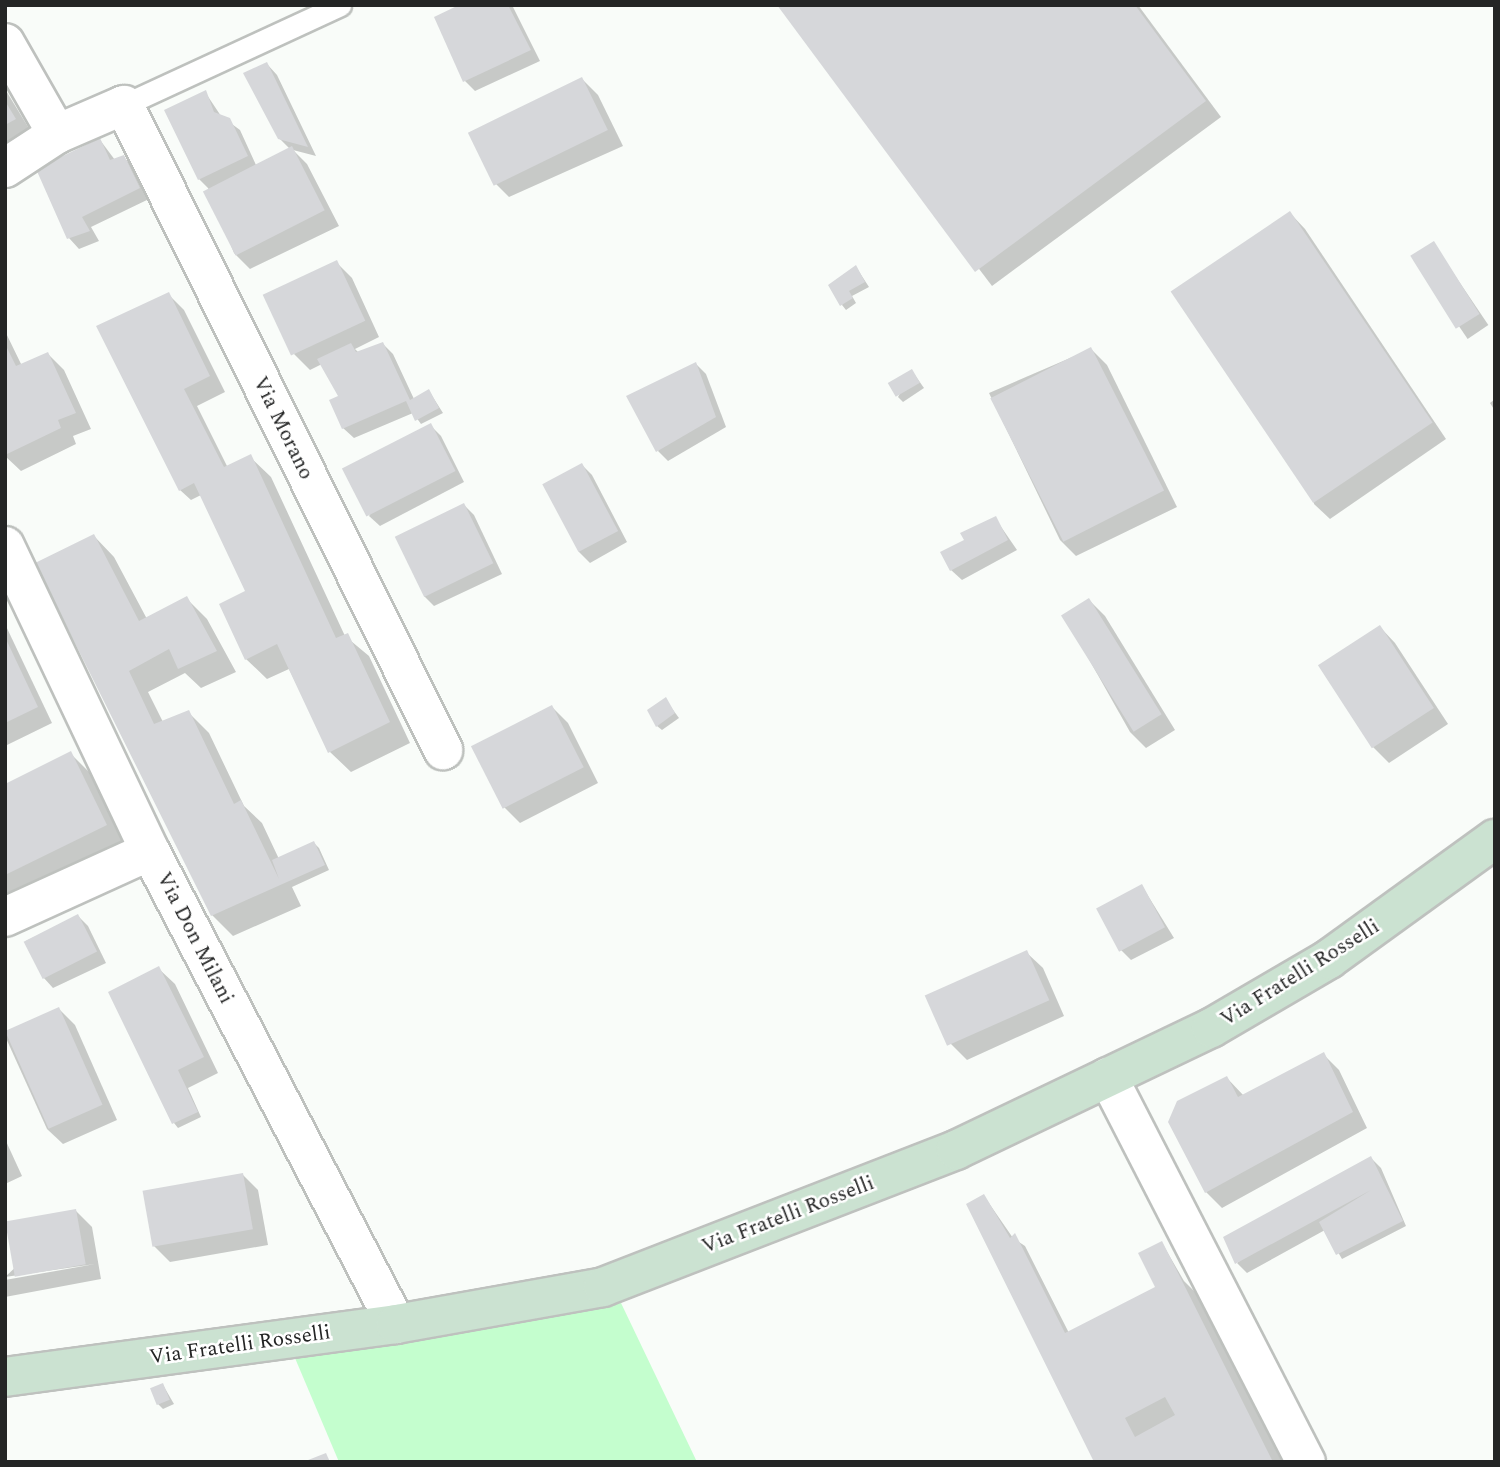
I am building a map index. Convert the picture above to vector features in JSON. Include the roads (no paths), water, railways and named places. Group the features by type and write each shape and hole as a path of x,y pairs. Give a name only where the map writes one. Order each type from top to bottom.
{"main road":[{"name":"Via Fratelli Rosselli","path":"5,1377 396,1324 603,1287 956,1150 1211,1028 1329,958 1495,839"}],"street":[{"path":"5,43 57,134"},
{"path":"5,168 57,134 124,105"},
{"name":"Via Morano","path":"124,105 443,750"},
{"name":"Via Don Milani","path":"11,571 150,851 396,1324"},
{"path":"5,918 150,851"},
{"path":"1108,1077 1306,1462"}],"lane":[{"path":"124,105 340,5"}]}
